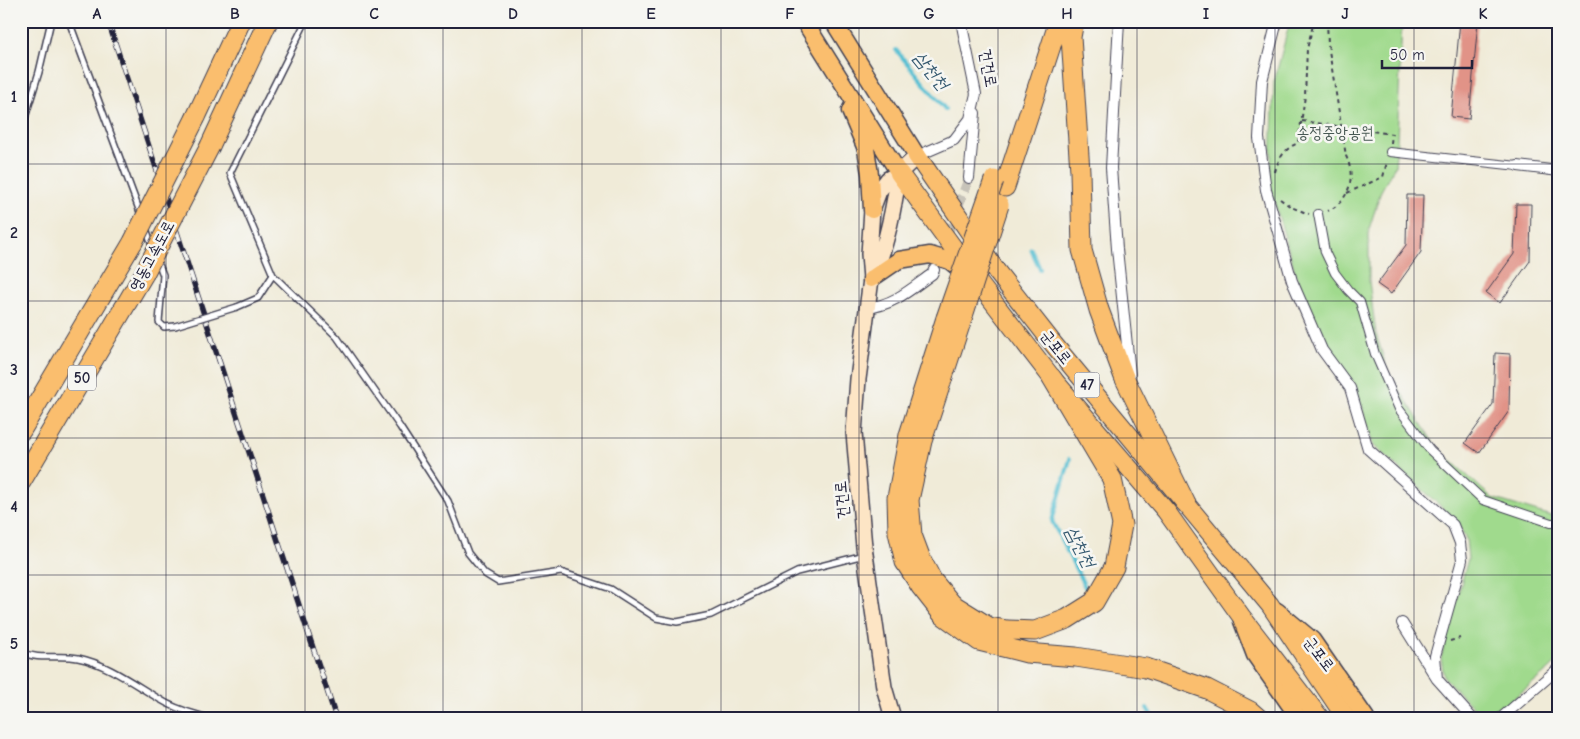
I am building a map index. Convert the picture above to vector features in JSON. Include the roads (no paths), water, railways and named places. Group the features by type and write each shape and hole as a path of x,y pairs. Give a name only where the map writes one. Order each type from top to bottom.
{"highway":[{"name":"영동고속도로","path":"21,431 133,242 196,118 241,21"},
{"name":"영동고속도로","path":"21,482 144,274 210,146 268,21"},
{"path":"999,183 1046,21"},
{"path":"1059,21 999,183 953,321 909,435 897,498 898,532 906,562 921,587 943,615 980,641 1027,653 1076,657 1146,668 1207,689 1250,711 1258,718"},
{"path":"1074,21 1071,37 1080,171 1082,250 1099,310 1132,393 1185,502"},
{"name":"군포로","path":"917,156 997,272 1055,346 1270,604"},
{"name":"군포로","path":"898,173 980,286 1052,378 1166,511 1241,616"},
{"path":"953,321 909,500 912,535 920,559 932,580 952,604 989,627 1035,631 1067,620 1094,602 1114,568 1122,525 1112,479 1052,378"},
{"name":"47","path":"1270,604 1346,718"},
{"name":"47","path":"1241,616 1320,718"}],"main road":[{"name":"군포로","path":"804,21 898,173"},
{"name":"군포로","path":"833,21 917,156"},
{"path":"855,103 850,112 866,150 870,174 872,210"},
{"name":"건건로","path":"894,718 884,687 865,555 854,433 858,379 871,278 869,254 872,210 879,191 888,179 898,173 917,156"},
{"name":"건건로","path":"871,278 880,262 896,196 898,173"},
{"path":"871,278 899,260 930,255 950,261 980,286"},
{"name":"군포로","path":"1270,604 1312,640 1366,718"},
{"name":"군포로","path":"1241,616 1255,655 1299,718"}],"street":[{"name":"건건로","path":"917,156 954,140 970,119 976,94 961,21"},
{"path":"1119,21 1111,168 1117,249 1132,393"},
{"path":"1277,21 1262,81 1259,138 1266,190 1292,281 1322,350 1350,388 1368,449 1453,525 1460,543 1462,560 1435,656 1437,678"},
{"path":"969,178 976,94"},
{"path":"1390,152 1559,171"},
{"path":"1318,214 1325,252 1335,273 1360,302 1375,354 1399,409 1430,450 1483,500 1551,523 1559,523"},
{"path":"867,308 878,307 899,299 932,274 934,270"},
{"path":"1402,624 1437,678 1472,718"},
{"path":"1501,718 1559,668"}],"lane":[{"path":"21,131 39,72 51,21"},
{"path":"69,21 163,275 159,322 164,327 175,326 237,307 258,298 273,275"},
{"path":"306,21 230,173 273,275 337,337 400,427 448,501 468,553 485,574 498,582 561,572 611,589 656,618 677,622 712,614 797,572 865,555"},
{"path":"21,652 39,657 77,658 92,662 127,679 162,702 208,718"}],"waterway":[{"name":"삼천천","path":"896,50 945,109"},
{"name":"삼천천","path":"1031,249 1040,269"},
{"name":"삼천천","path":"1070,459 1052,521 1086,589"},
{"name":"삼천천","path":"1147,708 1153,718"}],"tunnel":[{"path":"937,261 969,178"}],"railway":[{"path":"108,21 336,718"}],"park label":[{"name":"송정중앙공원","path":"1335,133"}]}
